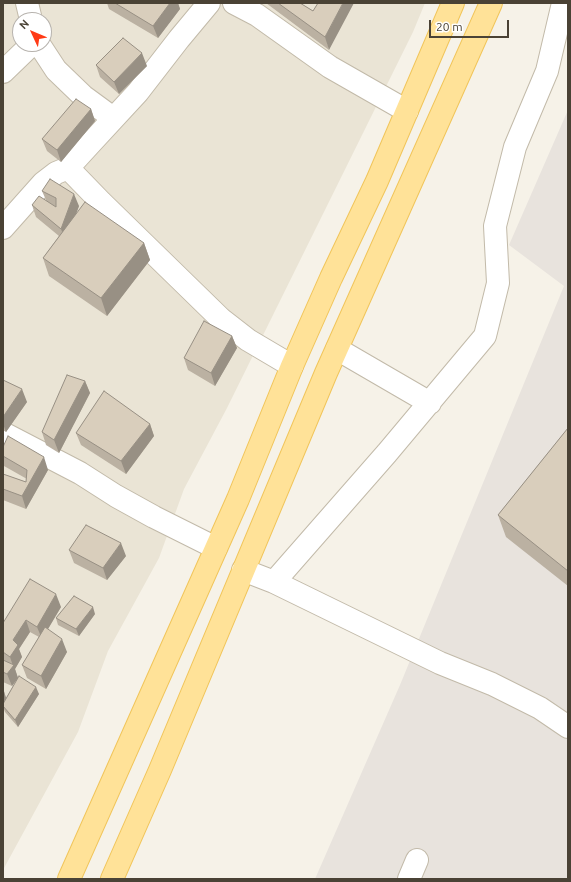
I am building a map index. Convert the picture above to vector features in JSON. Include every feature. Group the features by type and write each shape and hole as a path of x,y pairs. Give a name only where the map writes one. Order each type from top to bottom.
{"main road":[{"path":"69,879 216,548 292,366 331,278 377,181 453,3"},
{"path":"112,879 160,770 337,349 491,3"}],"street":[{"path":"3,228 43,183 56,173 68,168 138,92 209,3"},
{"path":"234,3 257,15 330,67 407,111"},
{"path":"274,582 430,403 485,336 498,283 496,226 516,148 547,71 563,3"},
{"path":"3,72 24,52"},
{"path":"44,52 56,70 83,96 113,118"},
{"path":"68,168 100,202 221,319 248,340 292,366"},
{"path":"337,349 430,403"},
{"path":"3,433 80,473 116,496 154,517 216,548"},
{"path":"243,570 274,582 440,663 492,684 540,708 568,727"}],"shaded area":[{"path":"3,3 425,3 413,32 227,408 184,489 159,558 108,651 78,732 3,870"},
{"path":"568,110 568,879 315,879 400,685 564,286 509,245"}],"building":[{"path":"115,3 170,3 153,26"},
{"path":"278,3 300,3 313,11 318,3 343,3 325,37"},
{"path":"123,38 142,53 114,82 96,65"},
{"path":"76,99 91,109 57,150 42,139"},
{"path":"50,179 74,194 61,229 32,205 39,196 56,207 56,198 42,191"},
{"path":"85,202 144,243 101,298 43,258"},
{"path":"204,321 232,336 211,373 184,358"},
{"path":"67,375 85,381 54,440 42,432"},
{"path":"3,380 22,389 3,417"},
{"path":"104,391 150,424 121,461 76,433"},
{"path":"568,428 568,571 498,515"},
{"path":"8,436 44,457 22,496 3,489 3,474 26,482 27,470 3,456 3,447"},
{"path":"86,525 121,543 103,568 69,550"},
{"path":"30,579 56,594 37,627 26,620 13,640 18,645 10,657 3,652 3,623"},
{"path":"74,596 93,607 76,629 56,618"},
{"path":"45,627 62,639 41,676 22,665"},
{"path":"3,660 14,665 7,674 3,672"},
{"path":"19,676 36,687 15,720 3,704"}]}
